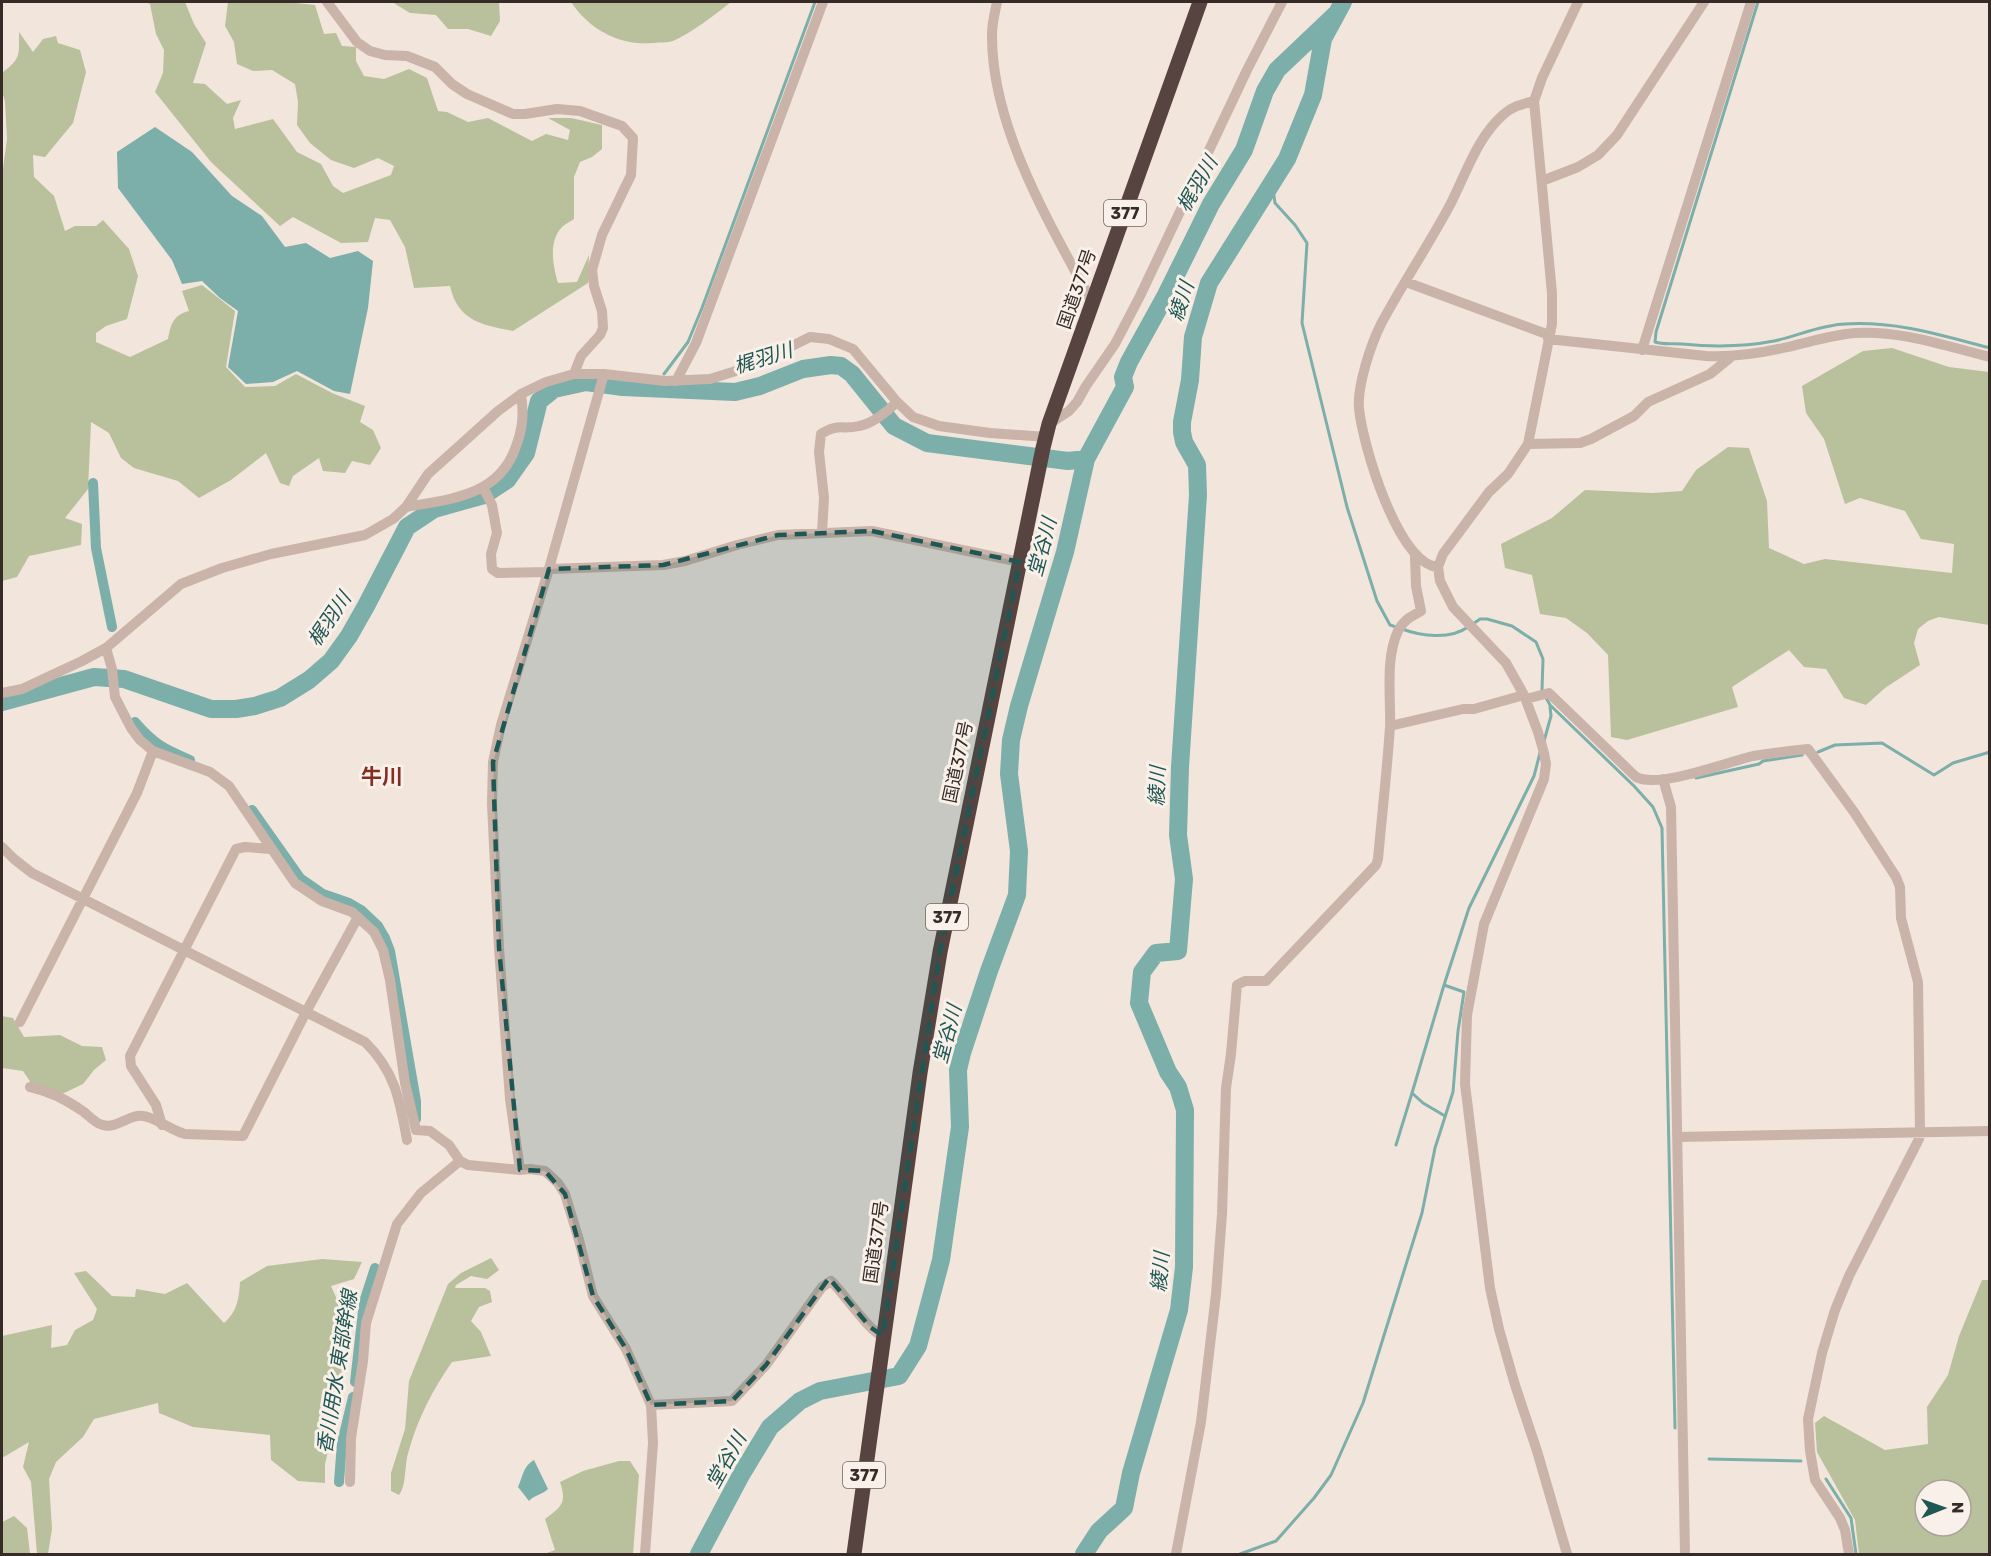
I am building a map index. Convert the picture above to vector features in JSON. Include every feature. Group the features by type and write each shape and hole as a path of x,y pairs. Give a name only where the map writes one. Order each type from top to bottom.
{"highway":[{"name":"国道377号","path":"854,1554 920,1073 940,952 1046,437 1200,2"}],"street":[{"path":"327,2 357,42 370,51 385,55 407,56 435,68 467,94 513,114 557,109 580,111 622,126 633,138 631,175 602,235 592,270 594,286 602,311 603,328 581,356 574,374"},
{"path":"676,381 696,343 823,2"},
{"path":"997,2 992,32 993,54 1008,126 1040,205 1094,304"},
{"path":"2,693 22,689 106,648 181,584 222,568 263,556 365,535 393,519 406,507 428,474 521,393 546,382 574,374 676,381 710,380 752,366 810,337 829,339 853,349 894,405 914,417 939,426 1046,437 1077,402 1115,344 1282,2"},
{"path":"1567,1554 1515,1385 1490,1288 1465,1084 1467,1015 1484,924 1544,779 1546,764 1525,697 1506,663 1454,607 1440,581 1438,567 1443,554 1489,492 1508,474 1528,444 1552,324 1552,293 1534,101 1542,78 1578,2"},
{"path":"1542,181 1578,167 1598,155 1617,135 1704,2"},
{"path":"1642,350 1751,2"},
{"path":"1438,567 1432,567 1415,556 1385,503 1368,448 1359,408 1359,395 1371,344 1402,285 1406,282 1409,273 1447,211 1474,155 1503,114 1515,106 1534,101"},
{"path":"1406,282 1549,337 1642,350 1731,357 1784,348 1817,338 1880,332 1906,336 1989,357"},
{"path":"1528,444 1580,443 1591,439 1634,416 1648,402 1710,374 1731,357"},
{"path":"520,1170 510,1099 499,948 492,804 493,762 501,725 604,376"},
{"path":"406,507 458,497 484,488 499,477 510,464 524,416 521,393"},
{"path":"822,532 824,498 819,452 821,434 832,427 860,426 875,419 894,405"},
{"path":"484,488 492,505 497,533 492,554 492,569 498,573 663,565 686,561 778,535 822,532 872,531 1020,562"},
{"path":"1176,1554 1201,1422 1216,1294 1222,1214 1226,1088 1232,1054 1237,985 1245,981 1266,981 1376,865 1390,726 1390,679 1397,634 1404,621 1421,611 1416,586 1415,556"},
{"path":"106,648 112,669 115,697 140,740 153,751 210,772 229,786 295,883 322,901 352,912 375,932 383,950 390,980 405,1083 416,1130 430,1131 449,1145 460,1161 468,1166 545,1171 558,1183 565,1194 593,1296 626,1349 651,1406 653,1443 645,1554"},
{"path":"1390,726 1543,694 1641,780 1663,779 1750,757 1808,749 1854,812 1896,877 1900,887 1901,918 1918,982 1919,1139 1849,1276 1835,1310 1822,1353 1808,1419 1815,1480 1840,1518 1845,1530 1849,1554"},
{"path":"20,1022 137,793 153,751"},
{"path":"1663,779 1671,807 1686,1554"},
{"path":"2,847 32,873 365,1042 378,1054 387,1069 398,1095 407,1140"},
{"path":"162,1125 156,1105 131,1066 130,1056 236,849 245,847 271,849"},
{"path":"30,1087 46,1090 102,1125 115,1125 130,1118 142,1116 185,1134 243,1136 358,916"},
{"path":"1678,1137 1989,1131"},
{"path":"350,1482 351,1438 363,1361 366,1323 397,1224 421,1193 460,1161"},
{"path":"651,1406 732,1401 766,1365 822,1287 831,1281 877,1335 883,1336"}],"highlighted area":[{"path":"872,531 1020,562 940,952 883,1336 870,1327 829,1278 766,1365 732,1401 651,1405 626,1349 593,1296 565,1194 545,1171 520,1170 499,948 493,762 549,569 663,565 778,535"}],"green space":[{"path":"145,2 185,2 194,24 206,43 193,83 205,84 227,104 241,100 233,118 235,129 273,119 297,152 321,164 333,186 343,193 391,175 394,166 378,158 354,168 331,160 310,143 297,125 298,102 295,84 272,70 253,71 237,64 234,42 225,26 228,2 285,2 315,5 324,34 336,33 342,46 356,47 356,61 364,76 384,79 409,69 427,78 438,111 447,112 468,122 488,118 532,141 546,134 568,140 570,130 548,118 571,118 602,125 602,149 592,157 580,162 574,177 574,219 562,227 553,247 553,262 558,283 577,282 589,255 588,283 513,331 482,323 465,314 454,298 450,286 414,288 405,247 390,220 375,218 368,242 341,243 293,217 280,226 211,162 155,92 163,73 164,50 156,34 150,4"},
{"path":"392,2 499,2 500,21 491,36 468,29 448,29 436,15 410,13"},
{"path":"571,2 731,2 680,38 666,42 641,43 617,39 606,34 587,21"},
{"path":"19,32 33,52 43,39 56,36 58,43 80,50 86,72 73,123 45,157 33,155 34,177 54,196 65,231 75,226 96,226 103,220 129,249 138,276 127,319 106,326 96,333 96,342 130,357 168,339 176,318 189,311 182,291 202,285 235,311 226,367 245,387 275,386 296,374 332,393 365,406 360,422 373,430 381,448 370,465 352,461 345,473 323,471 319,458 293,476 289,486 280,483 266,453 231,480 199,498 178,481 134,468 121,458 109,433 91,422 88,489 65,518 82,524 81,545 29,556 17,577 2,581 2,176 7,139 2,73 13,64 18,56"},
{"path":"1892,348 1949,367 1989,372 1989,625 1939,617 1928,621 1918,629 1914,643 1920,665 1885,688 1866,705 1844,698 1826,669 1804,667 1789,650 1732,687 1738,707 1627,740 1611,737 1608,655 1587,633 1566,618 1540,614 1532,575 1505,568 1501,544 1552,518 1585,490 1652,493 1682,491 1696,470 1728,447 1749,448 1767,501 1769,548 1804,564 1825,559 1952,573 1954,544 1921,539 1905,511 1860,498 1845,504 1824,439 1806,413 1802,386 1863,351"},
{"path":"2,1016 13,1018 24,1037 60,1035 82,1046 102,1047 106,1060 83,1084 62,1094 31,1083 23,1071 2,1068"},
{"path":"491,1258 499,1270 487,1279 471,1276 455,1288 485,1288 490,1291 492,1302 479,1307 471,1321 481,1332 491,1356 452,1362 445,1372 432,1393 417,1427 407,1456 402,1491 399,1495 391,1491 391,1473 405,1429 409,1381 448,1284 461,1273"},
{"path":"322,1259 362,1262 354,1279 331,1286 339,1304 350,1316 341,1396 325,1464 325,1483 298,1481 271,1460 270,1435 193,1427 159,1413 158,1403 94,1419 83,1437 56,1462 49,1479 52,1529 48,1554 37,1554 31,1482 23,1467 29,1442 2,1458 2,1336 52,1325 51,1348 67,1345 75,1330 93,1320 97,1309 74,1273 86,1271 112,1296 135,1297 136,1289 165,1294 187,1283 224,1323 237,1305 240,1282 267,1266"},
{"path":"1982,1280 1989,1280 1989,1554 1859,1554 1855,1520 1817,1452 1815,1423 1824,1416 1885,1450 1928,1444 1927,1407 1948,1375 1959,1336"},
{"path":"619,1461 630,1461 639,1475 633,1554 544,1554 555,1550 545,1519 562,1504 563,1495 560,1482 583,1471"},
{"path":"14,1516 27,1528 30,1554 2,1554 2,1522"}],"water":[{"path":"155,127 192,152 232,196 262,216 285,247 306,243 330,258 358,251 373,261 368,308 350,394 334,391 297,371 273,382 246,384 228,367 238,311 202,281 182,284 172,260 118,188 117,152"},
{"path":"534,1460 548,1489 529,1501 518,1487 525,1468"}],"waterway":[{"path":"664,374 688,342 702,308 815,2"},
{"name":"綾川","path":"1084,1554 1099,1531 1124,1508 1131,1473 1179,1310 1184,1267 1185,1110 1178,1087 1168,1072 1139,1003 1142,972 1156,953 1178,951 1184,879 1178,835 1180,767 1198,495 1197,465 1184,442 1182,422 1190,380 1193,337 1209,283 1287,159 1313,95 1323,39 1343,2"},
{"path":"1758,2 1656,332 1655,342 1717,346 1751,344 1774,341 1827,326 1864,324 1918,330 1990,348"},
{"name":"堂谷川","path":"699,1554 741,1475 770,1427 800,1401 820,1391 899,1376 918,1346 941,1260 960,1127 958,1070 989,971 1017,895 1019,851 1009,774 1011,740 1065,552 1086,459 1125,387 1123,377 1129,362 1166,295 1211,204 1244,150 1265,91 1277,70 1337,13"},
{"path":"1272,183 1275,203 1295,225 1307,243 1302,323 1347,507 1377,601 1390,625 1396,627"},
{"name":"梶羽川","path":"2,702 94,677 124,679 211,709 255,706 280,698 309,680 331,661 349,636 407,527 434,509 484,495 507,480 526,453 539,401 554,389 586,382 623,387 735,392 760,386 803,369 841,366 852,374 894,426 927,443 1068,461 1086,459"},
{"name":"香川用水 東部幹線","path":"93,483 96,548 112,627"},
{"path":"1473,624 1480,619 1487,619 1512,626 1536,642 1543,659 1542,690 1550,705 1634,786 1653,807 1662,828 1675,1428"},
{"path":"1402,629 1435,636 1453,634 1468,627"},
{"path":"1544,741 1551,716 1550,707"},
{"name":"香川用水 東部幹線","path":"135,722 160,745 190,760"},
{"path":"1818,752 1835,745 1882,743 1934,775 1953,763 1990,752"},
{"path":"1240,1554 1276,1541 1314,1498 1331,1475 1363,1403 1422,1213 1435,1148 1453,1092 1464,992 1444,985 1469,908 1534,776 1540,753"},
{"path":"1696,778 1759,764 1763,761 1802,755"},
{"name":"香川用水 東部幹線","path":"252,810 300,878 323,894 361,910 378,926 385,938 390,951 416,1101 416,1119"},
{"path":"1444,985 1412,1093 1423,1103 1445,1116"},
{"path":"1396,1145 1412,1093"},
{"name":"香川用水 東部幹線","path":"355,1382 364,1302 375,1268"},
{"name":"香川用水 東部幹線","path":"339,1482 342,1443 353,1397"},
{"path":"1709,1459 1801,1461"},
{"path":"1826,1479 1851,1518 1856,1554"}],"district":[{"name":"牛川","path":"382,776"}]}
